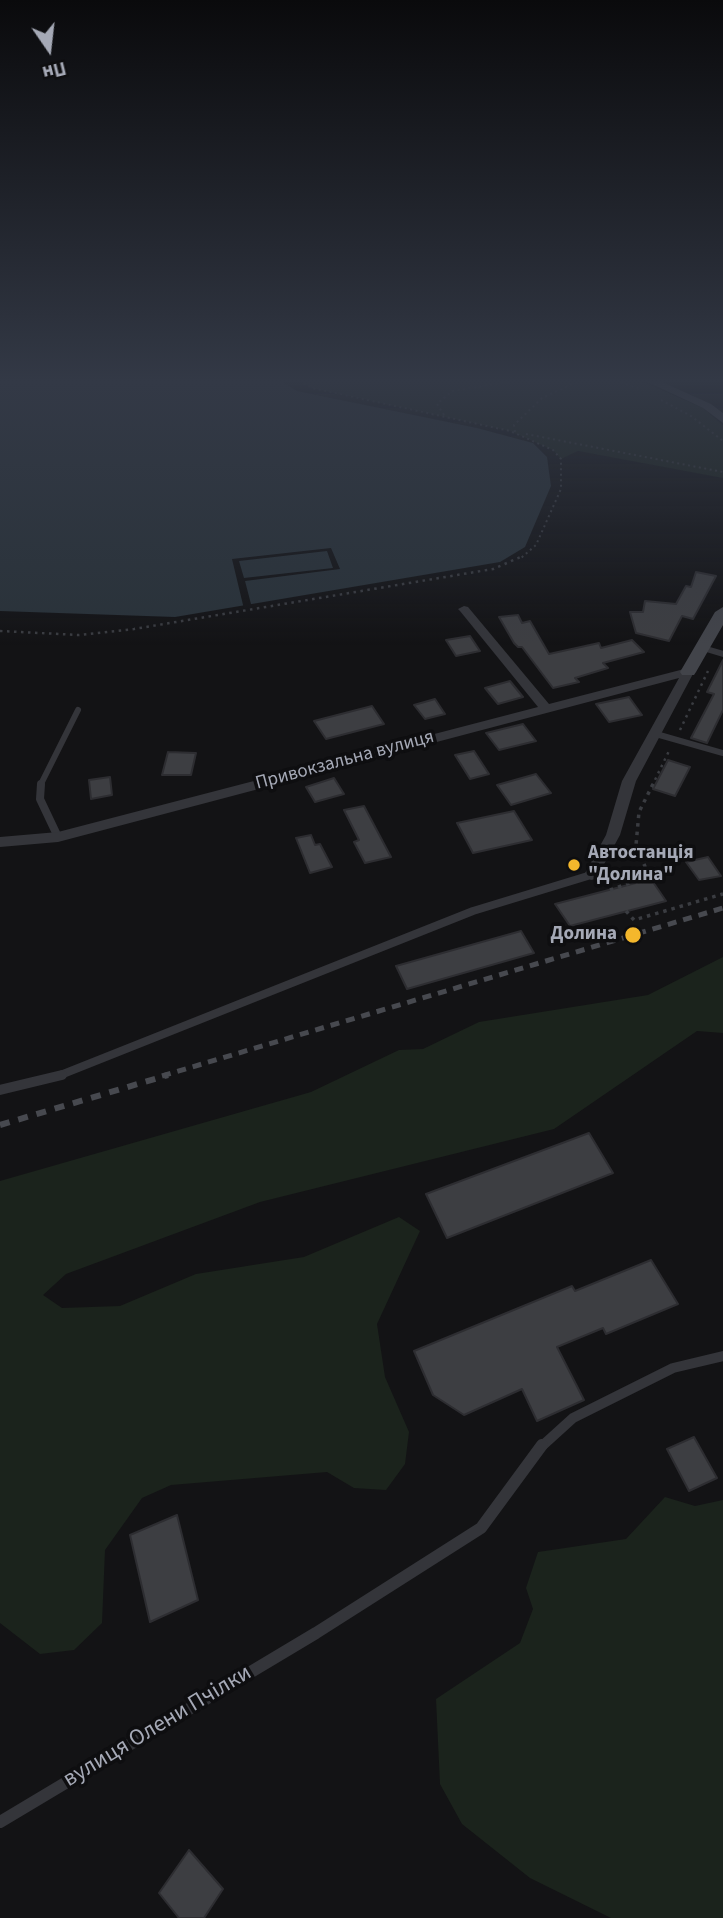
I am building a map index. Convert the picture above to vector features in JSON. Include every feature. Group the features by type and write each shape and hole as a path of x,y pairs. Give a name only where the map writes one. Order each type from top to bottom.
{"street":[{"path":"464,609 546,709"},
{"path":"591,875 613,835 629,781 688,672 714,651 723,612"},
{"name":"Привокзальна вулиця","path":"0,842 58,836 688,672"}],"lane":[{"path":"58,836 40,799 40,786 78,710"},
{"path":"656,734 723,753"},
{"path":"0,1090 49,1080 473,911 591,875"},
{"name":"вулиця Олени Пчілки","path":"0,1822 316,1633 481,1528 542,1445 573,1418 673,1368 723,1356"}],"path":[{"path":"0,631 79,635 134,629 493,569 519,559 536,545 561,489 561,468"},
{"path":"699,468 723,472"},
{"path":"610,890 649,876 636,845 639,812 714,651"},
{"path":"626,912 634,920 723,894"}],"shaded area":[{"path":"0,468 548,468 551,486 525,547 500,562 175,617 0,611"},
{"path":"667,468 723,468 723,478"},
{"path":"723,957 723,1033 697,1031 554,1129 260,1202 66,1274 43,1295 62,1308 120,1306 196,1274 304,1257 399,1217 420,1231 377,1324 385,1377 409,1432 405,1464 386,1490 354,1488 327,1472 171,1485 142,1498 105,1550 102,1623 74,1650 40,1654 0,1623 0,1181 311,1092 399,1050 423,1049 479,1022 648,995"},
{"path":"665,1497 695,1506 723,1500 723,1918 611,1918 530,1878 462,1824 440,1784 436,1699 520,1643 533,1609 526,1588 538,1552 626,1539"}],"pier":[{"path":"331,548 340,569 245,581 252,608 244,609 232,559","holes":["327,551 333,568 244,578 239,561"]}],"building":[{"path":"696,572 716,576 693,619 682,616 669,641 636,633 630,612 643,612 645,601 676,604 686,586 691,587"},
{"path":"518,615 522,623 530,621 549,654 599,643 601,648 632,640 644,652 603,663 608,668 575,678 579,682 553,688 522,647 514,643 499,617"},
{"path":"470,636 480,651 456,656 446,640"},
{"path":"723,660 723,710 707,743 691,738 714,694 707,692"},
{"path":"510,681 523,697 498,704 485,688"},
{"path":"629,697 642,715 609,722 596,704"},
{"path":"435,699 445,714 425,719 414,705"},
{"path":"372,706 384,724 326,739 314,721"},
{"path":"523,724 536,741 499,750 486,733"},
{"path":"474,751 489,774 470,779 455,755"},
{"path":"168,752 196,753 191,775 162,775"},
{"path":"668,760 690,767 675,796 653,789"},
{"path":"536,774 551,793 511,805 497,785"},
{"path":"110,777 112,795 91,799 89,780"},
{"path":"334,778 344,794 315,802 306,787"},
{"path":"364,806 391,857 365,863 354,842 359,840 344,810"},
{"path":"514,811 532,840 473,853 457,823"},
{"path":"311,835 315,845 320,844 332,867 310,873 296,838"},
{"path":"708,857 721,876 699,880 686,862"},
{"path":"651,879 666,901 570,926 555,904"},
{"path":"521,931 534,953 407,989 396,966"},
{"path":"589,1133 613,1173 447,1238 426,1194"},
{"path":"651,1260 678,1304 606,1334 603,1328 557,1347 584,1400 537,1421 522,1389 464,1415 433,1395 414,1351 572,1286 575,1291"},
{"path":"694,1437 717,1478 689,1491 667,1449"},
{"path":"177,1515 198,1600 150,1622 130,1535"},
{"path":"189,1850 223,1889 204,1918 179,1918 159,1893"}],"railway":[{"path":"162,1076 723,908"},
{"path":"0,1125 168,1075"}],"place":[{"name":"Автостанція \"Долина\"","path":"574,865"},
{"name":"Долина","path":"633,935"}]}
